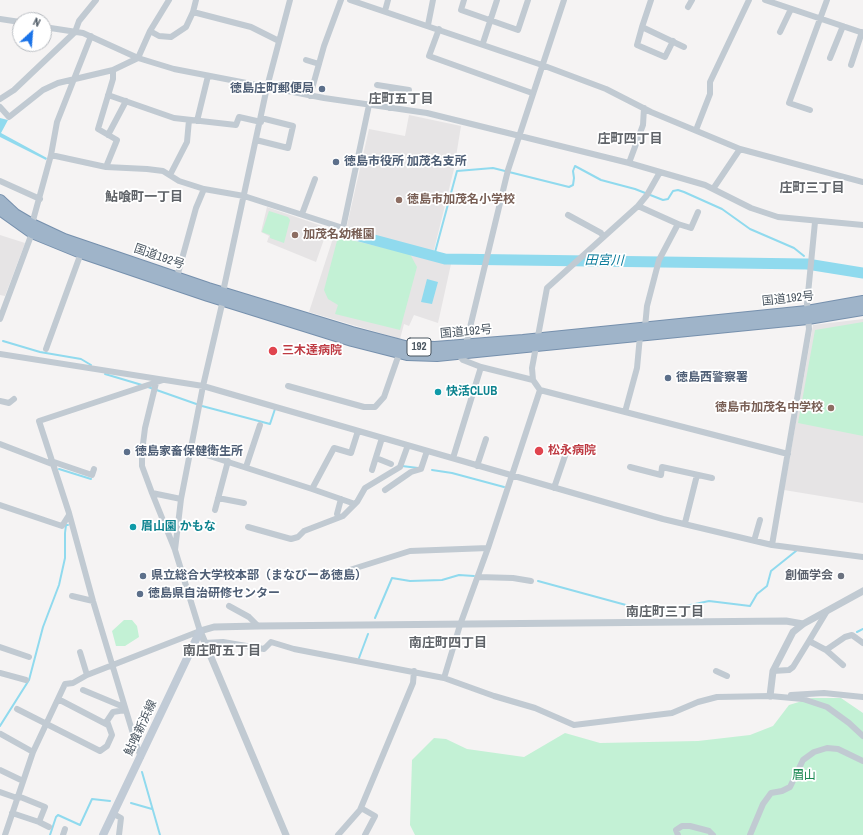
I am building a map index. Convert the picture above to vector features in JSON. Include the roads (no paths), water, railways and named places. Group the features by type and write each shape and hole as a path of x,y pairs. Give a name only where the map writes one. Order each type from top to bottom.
{"highway":[{"name":"国道192号","path":"0,200 32,229 177,277 223,296 399,354 437,356 645,326 863,310"},
{"name":"国道192号","path":"0,210 32,229 81,253 223,296 405,346 435,347 466,344 538,342 640,336 808,315 863,301"}],"main road":[{"name":"鮎喰新浜線","path":"103,835 200,631"}],"street":[{"path":"0,99 14,90 75,32 79,21 96,0"},
{"path":"0,107 9,117 43,90 58,83 113,70 138,58 150,31 169,0"},
{"path":"150,31 159,36 171,37 176,35 186,27 193,12 196,0"},
{"path":"175,550 181,500 203,386 267,87 290,0"},
{"path":"310,96 319,64 341,0"},
{"path":"350,0 542,64 606,89 644,108 740,149 863,182"},
{"path":"385,11 388,0"},
{"path":"428,25 433,0"},
{"path":"464,0 460,10 518,30 528,0"},
{"path":"483,44 497,0"},
{"path":"466,344 508,171 532,93 564,0"},
{"path":"650,0 637,45 665,56 673,41"},
{"path":"688,7 692,0"},
{"path":"696,130 710,94 710,82 749,0"},
{"path":"766,0 862,33 851,65"},
{"path":"780,32 788,8 788,0"},
{"path":"810,110 790,103 827,0"},
{"path":"193,12 251,27 279,41"},
{"path":"0,19 12,21"},
{"path":"830,58 843,26"},
{"path":"642,27 684,47"},
{"path":"52,28 91,36 138,58 174,69 310,96 427,113 629,163 714,189 751,208 778,218 863,225"},
{"path":"439,29 429,56 532,93"},
{"path":"0,319 32,229 51,155 57,122 91,36"},
{"path":"306,60 319,64"},
{"path":"106,167 117,140 98,129 113,80 113,70"},
{"path":"197,121 208,76"},
{"path":"377,85 409,90"},
{"path":"390,108 391,88"},
{"path":"108,95 174,118 236,125 239,117 293,126 288,148 256,140"},
{"path":"108,135 126,101"},
{"path":"51,155 106,167 147,168 170,175 179,181 204,189 244,196 343,228 369,105"},
{"path":"629,163 643,125 644,108"},
{"path":"170,175 187,142 189,120"},
{"path":"714,189 740,149"},
{"path":"660,172 648,194 638,206 547,288 532,368 533,380 540,390 788,454"},
{"path":"0,180 40,199"},
{"path":"302,214 315,180"},
{"path":"177,277 196,208 204,189"},
{"path":"638,206 678,224 691,228 698,212"},
{"path":"568,215 601,233 603,237"},
{"path":"772,545 809,328 808,315 810,265 815,222"},
{"path":"645,326 647,306 658,262 678,224"},
{"path":"46,349 81,253"},
{"path":"625,412 637,368 640,336"},
{"path":"0,354 203,386 554,488 754,541 772,545 863,557"},
{"path":"288,386 364,407 375,407 384,397 399,354"},
{"path":"458,354 463,360 481,367 533,380"},
{"path":"453,458 481,367"},
{"path":"163,380 155,388 145,428 142,466 175,550 200,631 286,835"},
{"path":"141,757 112,665 69,515 39,421 145,386 155,388"},
{"path":"444,678 460,625 488,548 540,390"},
{"path":"0,401 9,403 14,399"},
{"path":"246,467 260,425"},
{"path":"312,489 334,448 351,453 358,431"},
{"path":"372,470 382,438"},
{"path":"477,466 486,439"},
{"path":"0,444 52,463 92,475 94,469"},
{"path":"248,527 291,539 298,537 304,531 343,516 355,504 365,488 400,467 408,445"},
{"path":"191,450 355,504"},
{"path":"554,488 567,450"},
{"path":"385,490 411,472 421,469 427,451"},
{"path":"376,458 391,464"},
{"path":"215,510 228,461"},
{"path":"630,467 661,475 662,467 712,478"},
{"path":"685,523 697,474"},
{"path":"152,492 181,500"},
{"path":"218,498 244,503"},
{"path":"337,514 341,499"},
{"path":"0,505 62,526 69,515"},
{"path":"754,541 760,520"},
{"path":"340,573 410,551 488,548"},
{"path":"478,577 513,578 531,581"},
{"path":"770,696 773,671 793,632 803,624 863,591"},
{"path":"72,596 93,601"},
{"path":"229,606 250,617 258,626"},
{"path":"773,671 789,670 793,667 827,610"},
{"path":"5,835 33,752 65,684 73,683 87,675 112,665 214,627 786,621 803,624"},
{"path":"826,650 845,637 852,635 863,644"},
{"path":"808,641 826,650 843,665"},
{"path":"205,643 223,642 264,649 271,642 294,649 444,678 535,708 574,725 672,713 698,702 717,698 770,696 803,699 827,707 849,723 863,736"},
{"path":"0,647 29,656"},
{"path":"80,652 87,675"},
{"path":"716,671 727,676"},
{"path":"338,835 361,808 412,683 414,672"},
{"path":"0,673 26,680"},
{"path":"83,690 125,708"},
{"path":"779,697 824,692 863,697"},
{"path":"58,699 108,725"},
{"path":"17,709 100,751 107,746 112,734 107,721 113,712 125,708"},
{"path":"0,734 33,752"},
{"path":"750,835 763,804 771,793 782,791 790,787 803,760 814,752 827,748 838,749 863,761"},
{"path":"0,770 23,781"},
{"path":"0,792 45,807 39,822"},
{"path":"361,808 375,816 365,835"},
{"path":"12,813 49,827"},
{"path":"114,814 121,818 119,835"},
{"path":"678,835 676,830 682,826 690,826 709,831 714,835"}],"water":[{"path":"0,118 8,120 1,133 47,158 46,160 0,137"},
{"path":"427,279 438,282 432,304 421,302"}],"waterway":[{"path":"434,256 457,171 493,168 569,187 573,185 573,171 575,166 601,180 635,189 663,200 668,199 673,191 678,190 684,192 722,209 750,229 794,248 804,256"},
{"name":"田宮川","path":"348,233 445,259 807,264 863,273"},
{"path":"3,341 40,352 81,359 91,365"},
{"path":"105,374 142,385"},
{"path":"148,387 202,406 270,424 275,409"},
{"path":"402,466 418,468"},
{"path":"59,469 91,479"},
{"path":"432,470 452,473 504,487"},
{"path":"0,726 29,680 43,627 59,585 65,558 66,525 68,525"},
{"path":"538,581 637,608 672,609 709,601 750,606 757,594 767,586 771,571 796,551"},
{"path":"375,618 392,578 410,581 442,580 459,575 474,576"},
{"path":"857,632 863,629"},
{"path":"359,658 368,634"},
{"path":"142,772 160,835"},
{"path":"50,835 58,815 80,825 92,799 110,801"},
{"path":"131,803 152,809"}],"place":[{"name":"徳島庄町郵便局","path":"322,89"},
{"name":"徳島市役所 加茂名支所","path":"336,162"},
{"name":"徳島市加茂名小学校","path":"399,200"},
{"name":"加茂名幼稚園","path":"295,235"},
{"name":"三木達病院","path":"273,351"},
{"name":"徳島西警察署","path":"668,378"},
{"name":"快活CLUB","path":"438,392"},
{"name":"徳島市加茂名中学校","path":"831,408"},
{"name":"松永病院","path":"539,451"},
{"name":"徳島家畜保健衛生所","path":"127,452"},
{"name":"眉山園 かもな","path":"133,527"},
{"name":"県立総合大学校本部（まなびーあ徳島）","path":"143,576"},
{"name":"創価学会","path":"841,576"},
{"name":"徳島県自治研修センター","path":"140,594"}],"district":[{"name":"庄町五丁目","path":"401,100"},
{"name":"庄町四丁目","path":"630,140"},
{"name":"庄町三丁目","path":"812,189"},
{"name":"鮎喰町一丁目","path":"144,198"},
{"name":"南庄町三丁目","path":"665,613"},
{"name":"南庄町四丁目","path":"448,644"},
{"name":"南庄町五丁目","path":"222,652"}],"park label":[{"name":"眉山","path":"804,776"}]}
